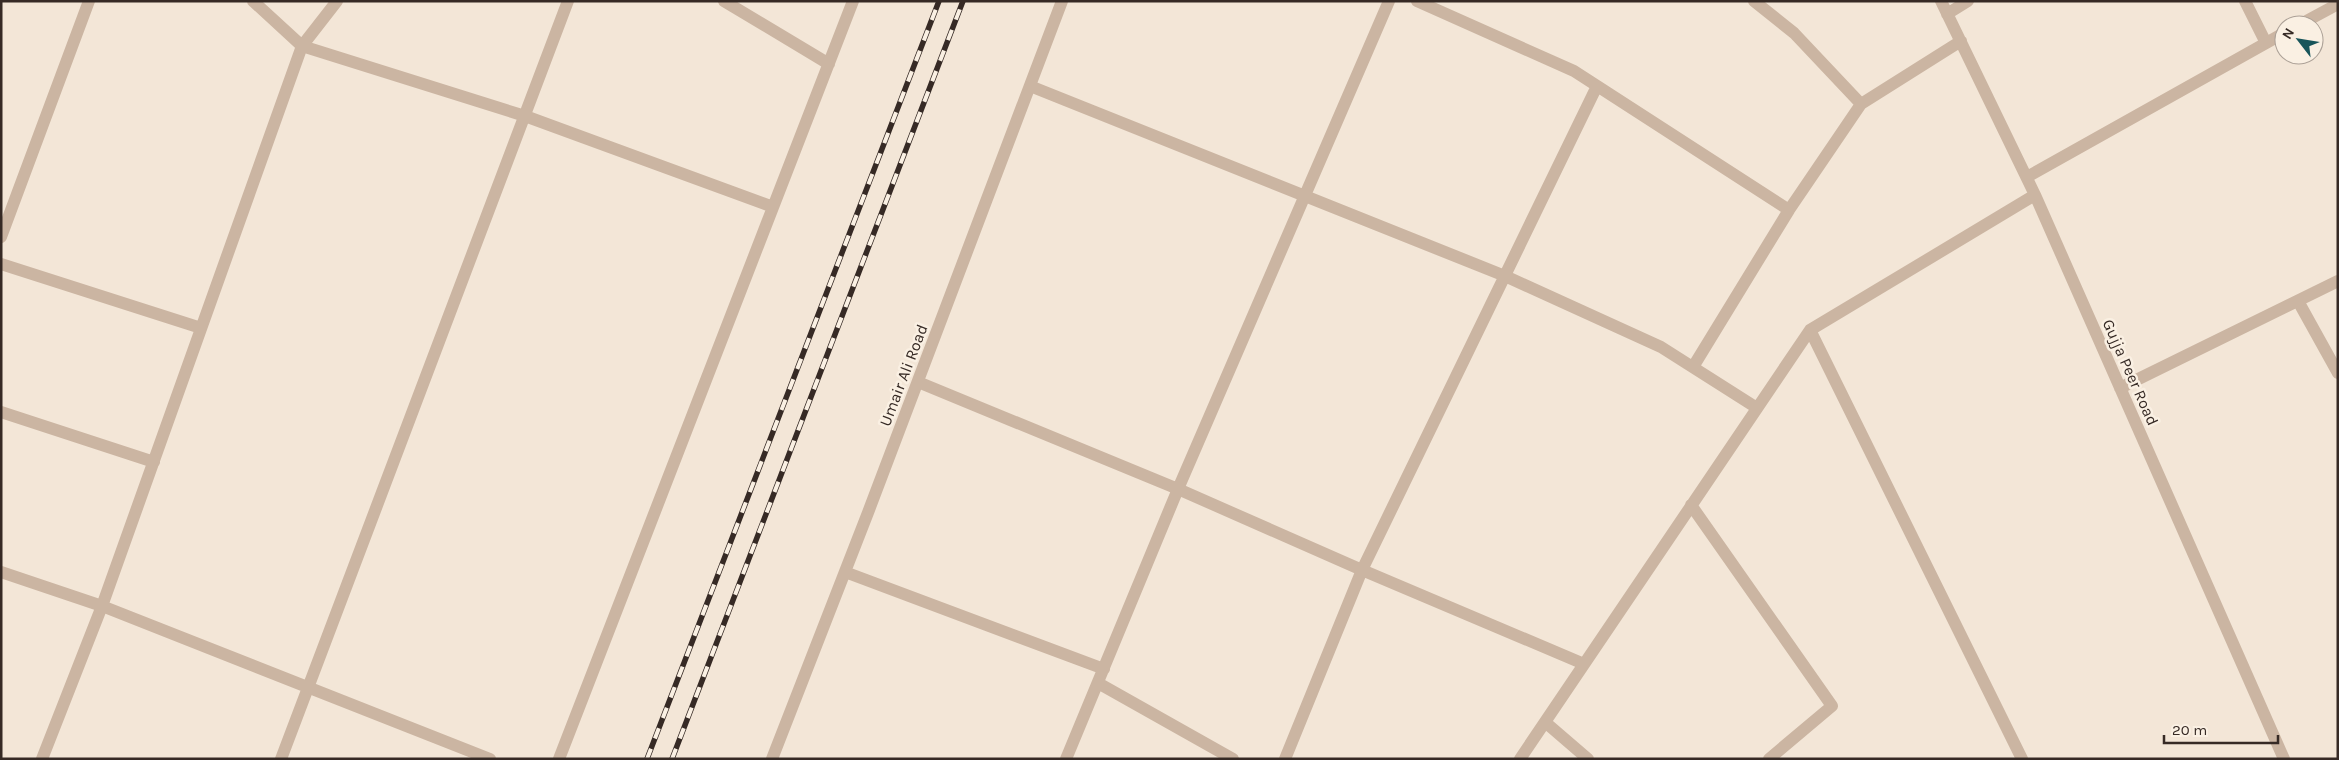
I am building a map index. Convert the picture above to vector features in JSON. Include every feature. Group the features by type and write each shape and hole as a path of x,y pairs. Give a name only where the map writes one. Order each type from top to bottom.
{"street":[{"path":"1,238 89,1"},
{"path":"253,1 302,46 525,116 773,207"},
{"path":"42,759 102,606 302,46 337,1"},
{"path":"281,759 568,1"},
{"path":"724,1 829,64"},
{"path":"559,759 853,1"},
{"name":"Umair Ali Road","path":"772,759 918,382 1062,1"},
{"path":"1066,759 1178,489 1389,1"},
{"path":"1417,1 1574,72 1788,210"},
{"path":"1754,1 1794,33 1861,104"},
{"name":"Gujja Peer Road","path":"1941,1 2027,177 2284,759"},
{"path":"1947,14 1968,1"},
{"path":"2245,1 2266,43"},
{"path":"2318,15 2338,4"},
{"path":"2027,177 2274,39"},
{"path":"1693,367 1788,210 1861,104 1960,41"},
{"path":"1030,86 1505,276 1661,347 1757,408"},
{"path":"1285,759 1362,570 1597,86"},
{"path":"1520,759 1810,330 2035,195"},
{"path":"1,264 202,328"},
{"path":"2120,388 2338,281"},
{"path":"2298,301 2338,373"},
{"path":"1810,330 2022,759"},
{"path":"918,382 1178,489 1362,570 1584,664"},
{"path":"1,412 154,462"},
{"path":"1691,505 1832,706 1769,759"},
{"path":"1,572 102,606 490,759"},
{"path":"845,572 1104,669"},
{"path":"1098,683 1233,759"},
{"path":"1545,722 1588,759"}],"railway":[{"path":"647,759 939,1"},
{"path":"672,759 963,1"}]}
